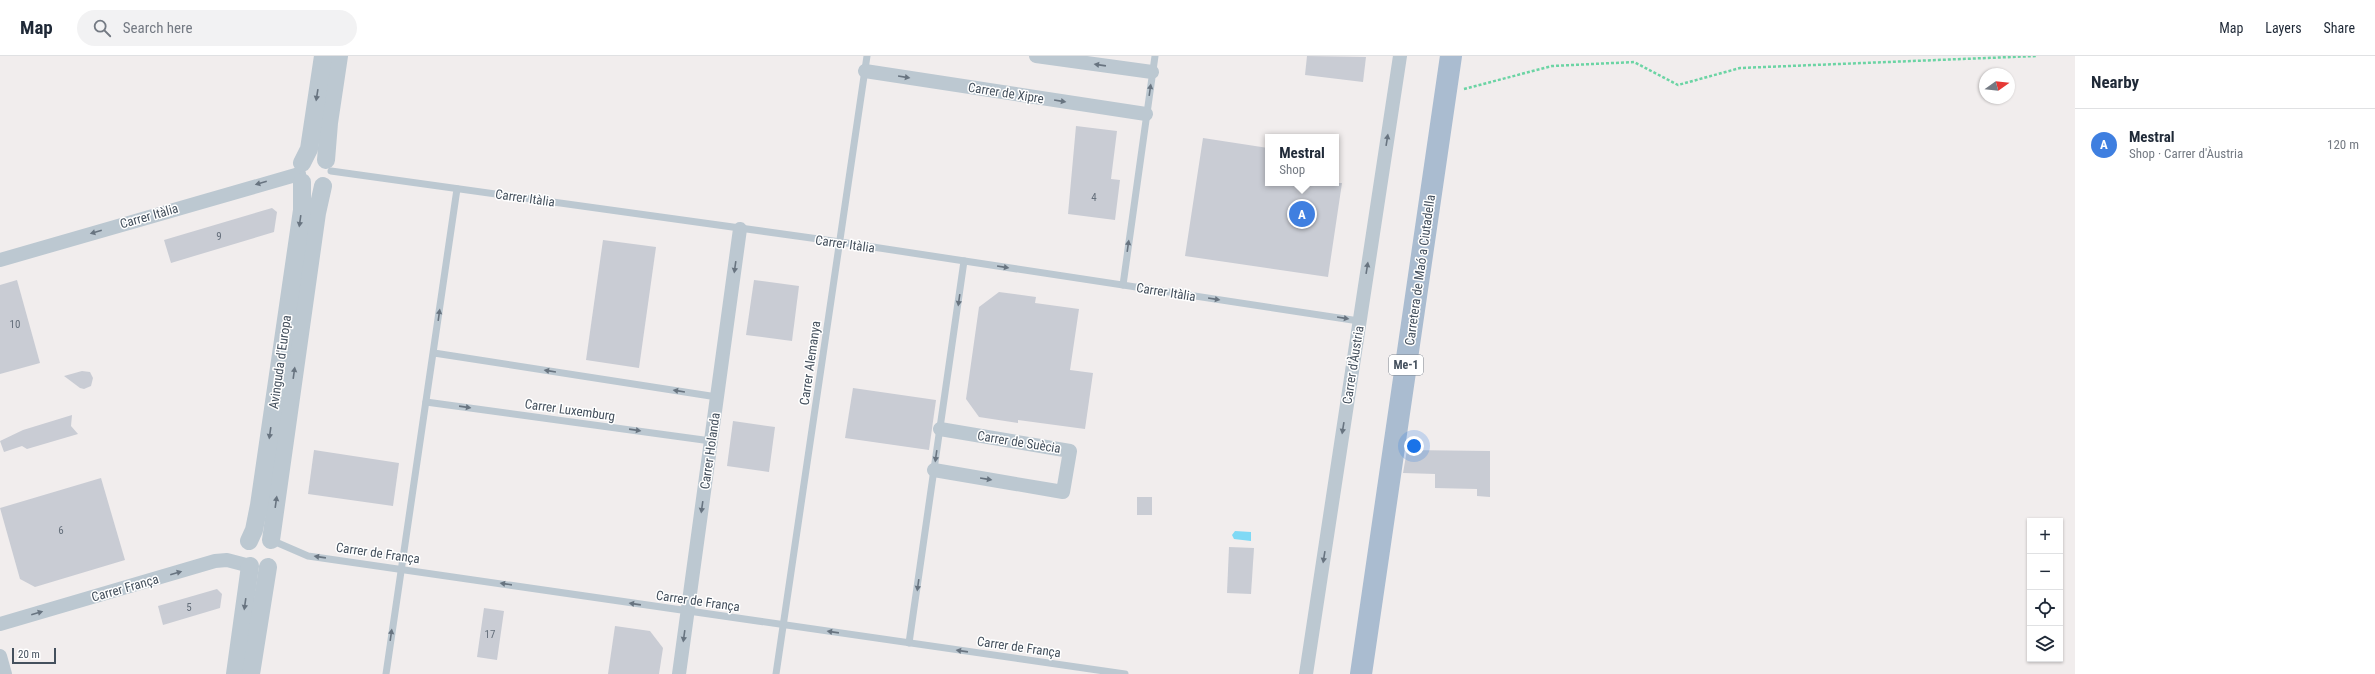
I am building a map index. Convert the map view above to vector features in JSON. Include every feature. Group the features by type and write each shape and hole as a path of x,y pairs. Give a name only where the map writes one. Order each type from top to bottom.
{"main road":[{"name":"Carretera de Maó a Ciutadella","path":"1361,674 1451,56"}],"street":[{"name":"Avinguda d'Europa","path":"235,674 250,566 244,556 246,545 254,530 259,505 302,210 301,173 309,149 323,56"},
{"name":"Avinguda d'Europa","path":"251,674 268,567 272,564 277,555 274,544 271,540 317,213 327,172 339,56"},
{"path":"1036,56 1152,72"},
{"name":"Carrer d'Àustria","path":"1306,674 1400,56"},
{"name":"Carrer de Xipre","path":"865,71 1146,114"},
{"path":"313,156 327,172 314,188 301,173 313,156"},
{"name":"Carrer Itàlia","path":"0,260 301,173"},
{"name":"Carrer Holanda","path":"679,674 740,229"},
{"name":"Carrer de Suècia","path":"934,470 1063,492 1070,451 940,429"},
{"path":"249,541 262,537 271,540"},
{"name":"Carrer França","path":"0,624 215,561 227,560 250,566"},
{"path":"250,566 259,569 268,567"},
{"path":"0,656 5,674"}],"lane":[{"name":"Carrer Alemanya","path":"776,674 868,56"},
{"path":"1123,285 1155,56"},
{"name":"Carrer Itàlia","path":"327,172 840,242 1359,321"},
{"path":"386,674 457,189"},
{"path":"909,643 964,261"},
{"path":"434,354 717,397"},
{"name":"Carrer Luxemburg","path":"426,402 711,440"},
{"name":"Carrer de França","path":"271,540 308,556 909,643 1073,670 1125,674"}],"path":[{"path":"1446,93 1552,66 1634,62 1678,85 1740,68 2036,56"}],"water":[{"path":"1235,531 1251,532 1251,541 1234,539 1232,535"}],"building":[{"path":"1307,56 1366,57 1363,82 1305,75"},
{"path":"1076,126 1117,131 1111,179 1120,180 1115,220 1068,214"},
{"path":"1203,138 1265,148 1265,186 1339,186 1339,183 1342,183 1328,277 1185,256"},
{"path":"272,208 277,212 274,232 171,263 164,240"},
{"path":"603,240 656,247 639,368 586,360"},
{"path":"17,280 40,363 0,374 0,285"},
{"path":"754,280 799,286 792,341 746,335"},
{"path":"999,292 1036,297 1035,303 1079,309 1070,370 1093,373 1085,429 1018,420 1018,423 979,417 966,399 979,307"},
{"path":"82,371 90,372 93,378 91,386 84,389 80,388 64,376"},
{"path":"853,388 936,400 929,450 845,438"},
{"path":"72,415 71,426 78,434 27,449 22,446 4,452 0,441 23,430"},
{"path":"733,421 775,427 769,472 727,466"},
{"path":"314,450 399,463 393,506 308,494"},
{"path":"1407,450 1490,451 1490,497 1477,496 1477,489 1435,488 1435,474 1403,473"},
{"path":"101,478 125,560 35,587 20,579 0,508"},
{"path":"1137,497 1152,497 1152,515 1137,515"},
{"path":"1229,547 1254,548 1251,594 1227,593"},
{"path":"217,589 222,594 220,608 163,625 158,606"},
{"path":"484,608 504,611 497,660 477,657"},
{"path":"615,626 650,631 663,648 659,674 608,674"}],"place":[{"name":"Mestral","path":"1302,214"}]}
